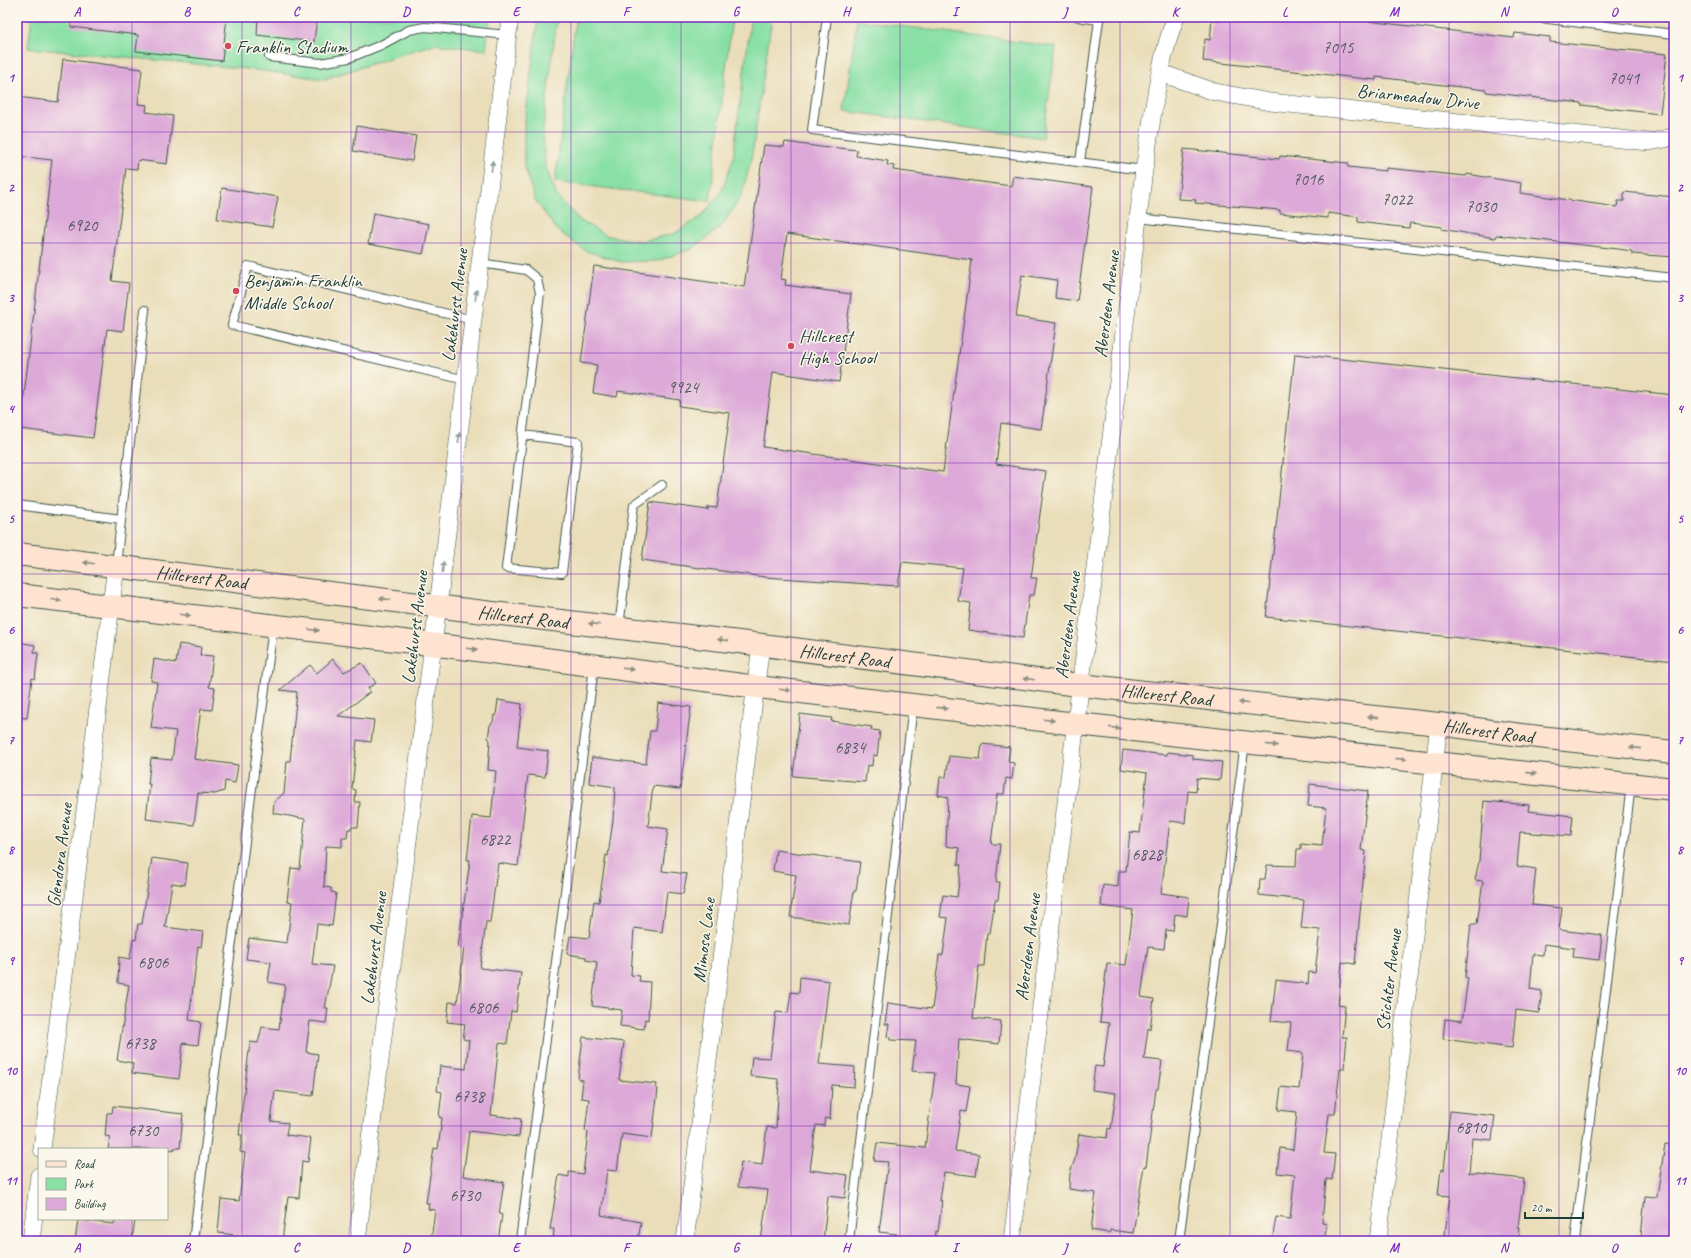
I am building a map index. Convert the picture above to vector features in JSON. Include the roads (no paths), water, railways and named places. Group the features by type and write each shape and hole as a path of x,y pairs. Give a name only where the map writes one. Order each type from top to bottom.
{"main road":[{"name":"Hillcrest Road","path":"17,554 619,627 1081,686 1439,724 1521,735 1674,752"},
{"name":"Hillcrest Road","path":"17,595 595,664 757,687 1674,789"}],"street":[{"name":"Lakehurst Avenue","path":"357,1241 438,606 510,17"},
{"name":"Aberdeen Avenue","path":"1012,1241 1144,170 1161,73 1170,32 1176,17"},
{"name":"Briarmeadow Drive","path":"1161,73 1215,92 1270,102 1649,142 1674,136"},
{"name":"Glendora Avenue","path":"42,1148 116,566"},
{"name":"Mimosa Lane","path":"685,1241 757,687 761,645"},
{"name":"Stichter Avenue","path":"1378,1241 1439,724"},
{"path":"31,1241 38,1184"}],"lane":[{"path":"827,17 812,130 1144,170"},
{"path":"1078,17 1099,20 1080,162"},
{"path":"1531,17 1674,34"},
{"path":"269,57 320,63 348,58 381,45 409,30 425,27 508,35"},
{"path":"1138,218 1674,278"},
{"path":"480,263 526,270 537,279 540,293 506,568 562,573 578,442 523,435"},
{"path":"466,380 232,325 248,266 473,320"},
{"path":"116,566 145,310"},
{"path":"619,627 634,505 662,485"},
{"path":"17,505 121,519"},
{"path":"193,1241 274,626"},
{"path":"520,1241 595,664"},
{"path":"849,1241 914,705"},
{"path":"1179,1241 1245,742"},
{"path":"1576,1241 1631,784"}],"place":[{"name":"Franklin Stadium","path":"228,46"},
{"name":"Benjamin Franklin Middle School","path":"236,291"},
{"name":"Hillcrest High School","path":"791,346"}]}
